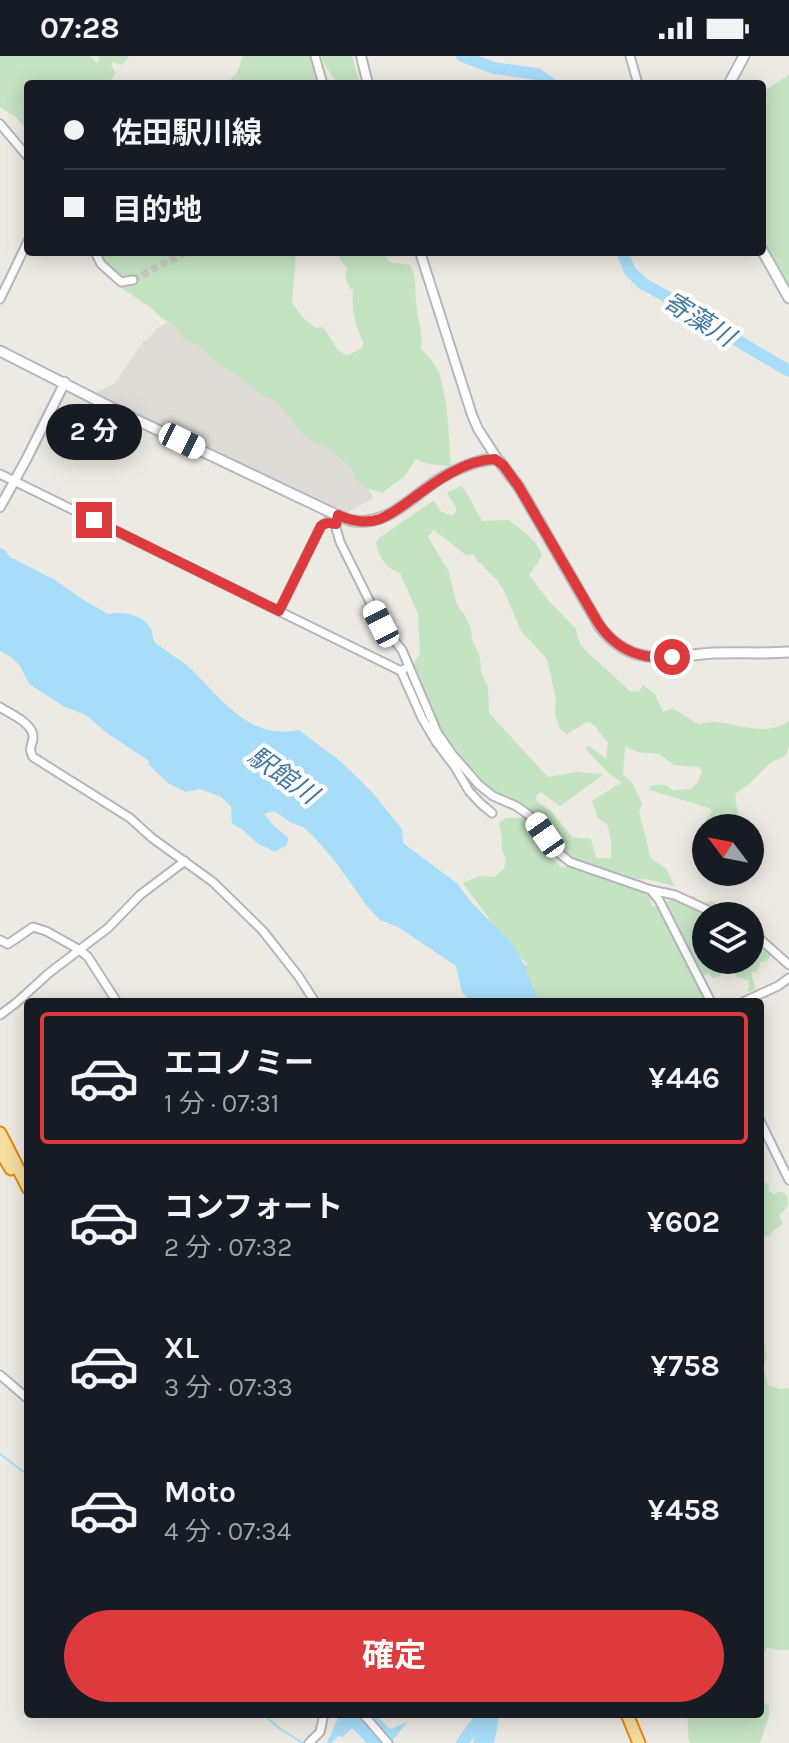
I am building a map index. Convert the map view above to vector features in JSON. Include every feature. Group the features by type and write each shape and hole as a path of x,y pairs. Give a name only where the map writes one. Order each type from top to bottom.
{"highway":[{"path":"0,1133 24,1180"},
{"path":"0,1151 24,1190"},
{"path":"629,1718 639,1743"}],"main road":[{"path":"731,80 744,56"},
{"path":"765,256 789,298"},
{"path":"0,351 337,520 377,520 456,471 487,460 498,460 519,487 600,627 618,645 652,658 789,652"}],"street":[{"path":"315,56 322,80"},
{"path":"361,56 367,80"},
{"path":"630,56 637,80"},
{"path":"0,124 24,152"},
{"path":"0,299 24,249"},
{"path":"97,256 101,264 121,282 133,280"},
{"path":"421,256 472,415 498,460"},
{"path":"0,507 65,382"},
{"path":"0,474 401,671 436,742 469,791 492,813"},
{"path":"279,611 321,526 337,520 340,542 381,624 399,645 437,732 479,785 529,815 555,850 570,862 693,902"},
{"path":"401,671 409,666"},
{"path":"0,707 31,729 30,750 33,757 130,818 152,838 213,882 252,919 312,998"},
{"path":"0,1015 108,928 140,895 185,861"},
{"path":"651,890 709,998"},
{"path":"0,940 8,944 35,926 88,957 114,998"},
{"path":"764,942 789,965"},
{"path":"752,998 789,978"},
{"path":"764,1129 789,1180"},
{"path":"0,1375 24,1396"},
{"path":"309,1743 320,1732 323,1718"},
{"path":"366,1718 388,1743"}],"shaded area":[{"path":"170,321 299,414 348,457 374,498 346,513 339,512 93,394 114,384 143,342 157,328"}],"green space":[{"path":"0,56 90,56 96,63 98,56 129,56 122,65 113,62 111,66 116,73 111,80 24,80 24,126 0,107"},
{"path":"243,56 312,56 318,80 230,80 237,73"},
{"path":"321,56 352,56 359,80 335,80"},
{"path":"789,75 789,287 766,253 766,89"},
{"path":"94,256 296,256 292,303 304,319 316,328 323,327 338,350 347,356 364,344 355,318 353,291 346,281 347,268 340,256 386,256 389,262 410,265 415,279 421,349 435,366 444,390 451,466 428,464 416,459 405,476 382,493 366,488 357,481 352,469 328,447 313,442 300,432 274,399 265,397 218,364 199,345 184,340 175,326 115,283"},
{"path":"461,486 482,521 509,520 533,540 542,556 529,575 576,629 580,644 630,691 639,692 643,685 655,694 663,712 672,708 700,724 713,722 761,729 789,721 789,746 785,756 770,763 736,793 740,814 710,814 712,811 709,808 650,790 650,787 659,785 672,790 691,789 702,771 699,767 674,765 659,754 637,752 625,746 623,774 633,784 642,804 639,811 651,859 666,868 674,886 631,878 574,860 562,852 532,814 499,798 475,780 436,727 412,667 420,653 418,614 400,573 384,562 376,543 434,500 440,511 453,516 456,507 447,493","holes":["434,530 467,556 473,554 497,580 521,631 547,659 560,729 567,734 587,722 594,725 608,743 606,759 588,745 586,749 608,773 622,782 592,801 598,818 607,824 611,858 596,858 591,839 572,837 550,810 537,802 536,796 541,792 560,806 604,774 577,772 548,777 489,713 488,688 471,630 457,605 448,570 428,537"]},
{"path":"506,818 524,818 546,852 561,867 570,866 650,891 652,906 657,907 674,898 694,896 702,902 692,902 692,974 706,974 699,979 706,998 538,998 522,971 527,963 515,954 463,883 479,876 494,877 504,869 506,858 499,823"},
{"path":"764,936 772,953 764,961"},
{"path":"734,974 752,974 756,987 748,992 749,981"},
{"path":"764,1182 769,1185 768,1191 774,1194 781,1191 788,1202 779,1215 783,1224 764,1237"},
{"path":"764,1368 768,1385 779,1389 789,1388 789,1650 767,1647 764,1654"},
{"path":"764,1702 769,1705 769,1716 760,1743 690,1743 687,1718 764,1718"}],"water":[{"path":"0,548 10,557 57,581 108,614 126,613 143,620 151,629 154,642 190,668 240,716 267,729 282,732 299,730 340,761 371,791 402,829 403,843 458,884 470,901 511,942 539,998 467,998 462,992 456,966 398,927 380,920 334,860 303,827 274,811 264,814 288,838 287,845 275,852 257,843 232,824 231,806 221,797 200,789 186,792 169,784 149,765 149,761 86,715 65,707 29,684 20,666 0,651"},
{"path":"338,1718 380,1718 390,1729 407,1722 393,1740 395,1743 367,1743 352,1728 343,1737 338,1736 332,1743 327,1743"},
{"path":"476,1718 499,1718 494,1743 473,1743"}],"waterway":[{"name":"寄藻川","path":"462,56 494,68 537,74 545,80"},
{"name":"寄藻川","path":"624,256 630,271 642,283 680,304 707,327 726,334 789,371"},
{"path":"0,1454 24,1472"},
{"path":"268,1718 303,1743"},
{"name":"駅館川","path":"462,1743 480,1718"}],"tunnel":[{"path":"133,280 178,256"}],"route":[{"path":"94,520 279,611 321,526 327,522 336,524 338,515 355,521 382,518 462,468 495,459 519,487 609,637 641,656 672,657"}]}
